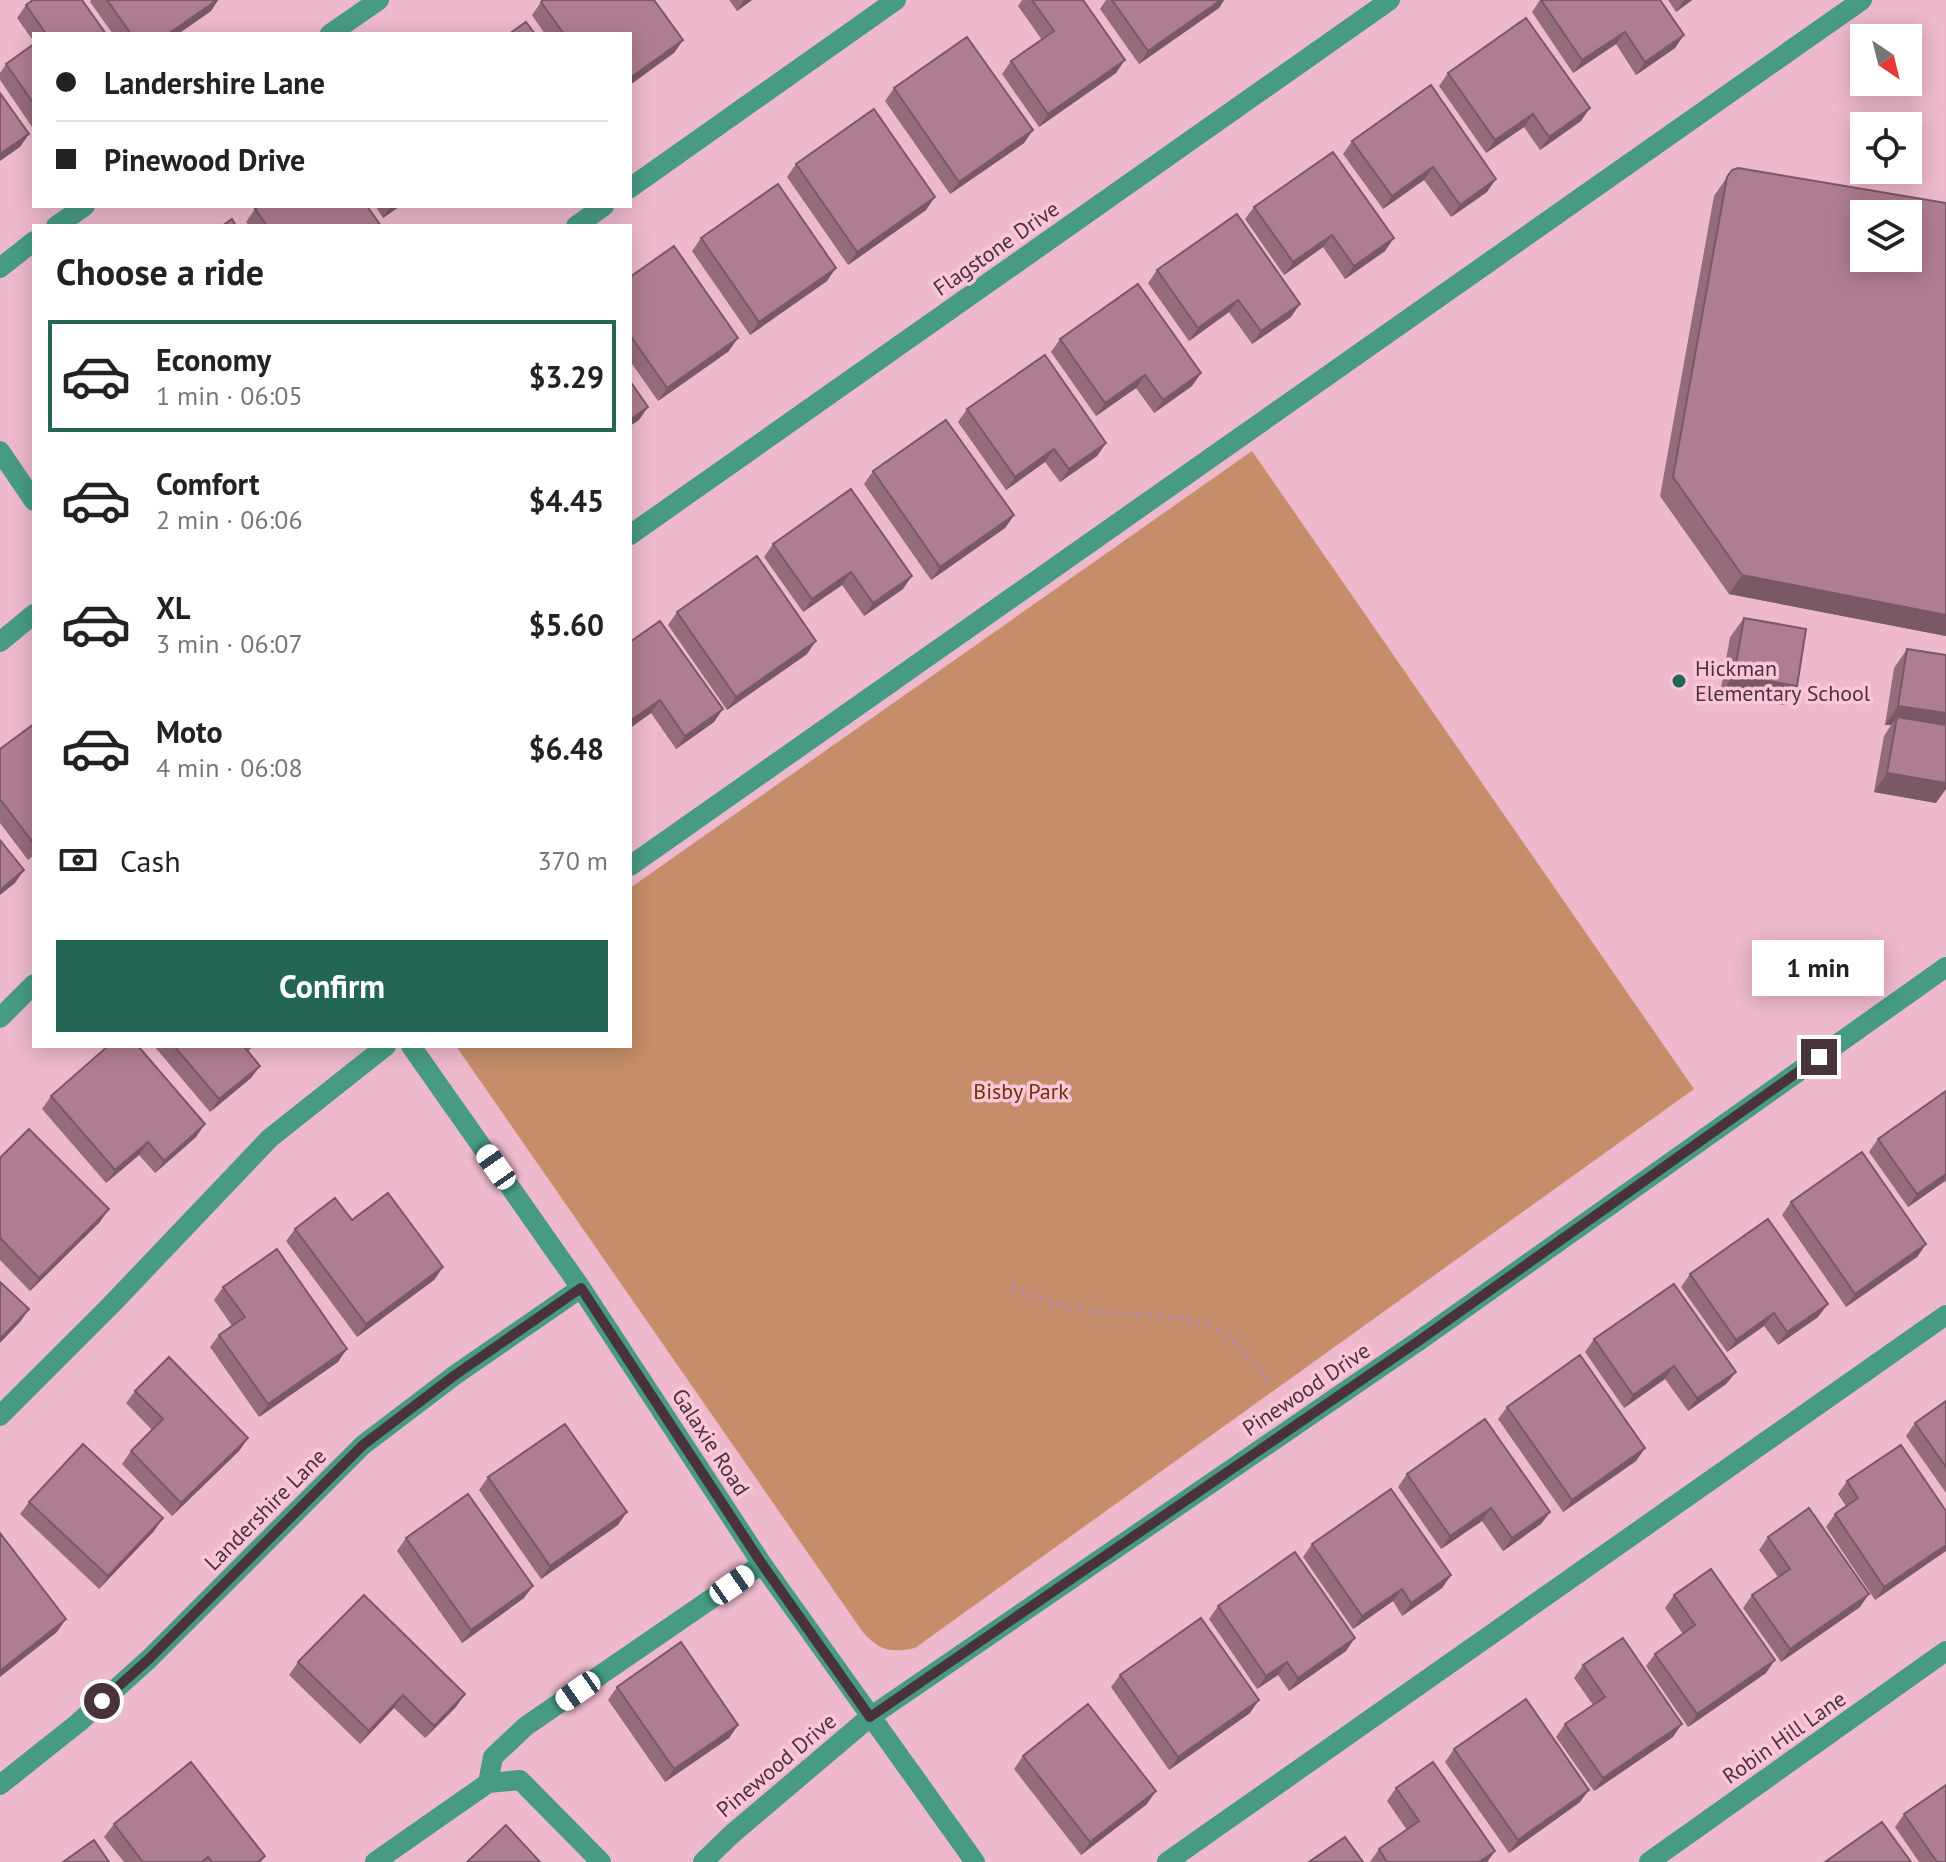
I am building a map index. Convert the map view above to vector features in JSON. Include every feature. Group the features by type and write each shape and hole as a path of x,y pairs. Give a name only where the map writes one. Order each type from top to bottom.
{"street":[{"path":"333,32 379,0"},
{"path":"632,187 896,0"},
{"name":"Flagstone Drive","path":"632,534 1390,0"},
{"path":"632,865 1862,0"},
{"path":"59,224 82,208"},
{"path":"579,224 601,208"},
{"path":"0,268 32,243"},
{"path":"0,451 32,498"},
{"path":"0,642 32,616"},
{"name":"Pinewood Drive","path":"703,1862 870,1717 1420,1340 1946,967"},
{"path":"0,1018 32,986"},
{"path":"0,1416 270,1138 383,1048"},
{"name":"Galaxie Road","path":"412,1048 581,1288 762,1564 975,1862"},
{"name":"Landershire Lane","path":"0,1785 78,1723 149,1659 363,1445 455,1375 581,1288"},
{"path":"1167,1862 1946,1315"},
{"path":"488,1783 493,1757 526,1726 762,1564"},
{"name":"Robin Hill Lane","path":"1649,1862 1946,1651"},
{"path":"375,1862 488,1783 520,1780 601,1862"}],"path":[{"path":"1012,1287 1044,1301 1088,1311 1179,1317 1213,1329 1240,1347 1270,1383"}],"green space":[{"name":"Bisby Park","path":"1252,451 1694,1089 915,1648 886,1649 862,1631 457,1048 632,1048 632,887"}],"building":[{"path":"33,0 82,0 105,32 45,32 26,5"},
{"path":"107,0 217,0 171,32 130,32"},
{"path":"654,0 683,40 632,77 632,32 563,32 541,2"},
{"path":"1032,0 1083,0 1125,60 1048,114 1011,61 1054,31"},
{"path":"1112,0 1221,0 1148,51"},
{"path":"1541,0 1660,0 1684,35 1645,62 1625,32 1582,60"},
{"path":"1526,18 1590,108 1549,137 1533,114 1495,140 1448,73"},
{"path":"526,22 534,32 512,32"},
{"path":"967,37 1033,130 959,182 894,88"},
{"path":"32,45 32,101 6,64"},
{"path":"1431,85 1496,179 1460,205 1433,167 1392,196 1352,141"},
{"path":"0,93 29,134 0,154"},
{"path":"874,109 935,197 857,252 796,164"},
{"path":"1333,152 1394,238 1354,266 1332,235 1293,262 1254,207"},
{"path":"1738,168 1946,203 1946,615 1742,575 1673,477 1727,177"},
{"path":"778,184 836,268 759,322 701,238"},
{"path":"368,208 380,224 266,224 255,209"},
{"path":"1237,214 1300,304 1261,331 1238,300 1198,328 1157,270"},
{"path":"674,246 738,338 667,388 632,338 632,276"},
{"path":"1138,284 1201,373 1163,400 1145,375 1105,403 1060,339"},
{"path":"1045,355 1106,443 1069,469 1054,449 1015,477 967,409"},
{"path":"632,384 648,407 632,419"},
{"path":"946,420 1014,515 940,567 873,471"},
{"path":"851,489 912,576 873,603 851,572 812,599 773,544"},
{"path":"757,556 816,641 736,697 677,612"},
{"path":"1744,618 1806,629 1797,686 1734,675"},
{"path":"660,621 723,709 685,736 660,700 632,720 632,641"},
{"path":"1907,649 1946,655 1946,713 1898,706"},
{"path":"1897,717 1946,725 1946,783 1887,773"},
{"path":"32,725 32,841 0,799 0,749"},
{"path":"0,840 24,870 0,890"},
{"path":"106,1048 140,1048 205,1124 164,1161 148,1142 115,1170 51,1096"},
{"path":"176,1048 245,1048 260,1066 219,1099"},
{"path":"1946,1091 1946,1174 1917,1194 1878,1139"},
{"path":"29,1129 109,1209 39,1278 0,1238 0,1158"},
{"path":"1862,1152 1926,1244 1855,1294 1791,1202"},
{"path":"388,1193 443,1267 366,1324 295,1229 335,1198 352,1220"},
{"path":"1768,1219 1828,1304 1787,1332 1774,1313 1736,1340 1690,1274"},
{"path":"277,1249 347,1349 268,1404 219,1335 245,1317 223,1287"},
{"path":"0,1282 29,1309 0,1339"},
{"path":"1674,1284 1736,1372 1697,1398 1674,1366 1633,1395 1594,1339"},
{"path":"1580,1355 1645,1448 1572,1500 1507,1407"},
{"path":"169,1357 248,1438 181,1503 131,1451 163,1419 135,1391"},
{"path":"1946,1401 1946,1467 1915,1423"},
{"path":"1485,1419 1550,1512 1512,1538 1491,1508 1450,1536 1407,1474"},
{"path":"565,1424 627,1512 550,1566 488,1477"},
{"path":"83,1444 163,1518 108,1576 29,1502"},
{"path":"1901,1445 1946,1511 1946,1545 1884,1587 1835,1514 1858,1498 1847,1481"},
{"path":"1391,1489 1451,1575 1411,1603 1402,1589 1362,1616 1312,1544"},
{"path":"468,1494 533,1586 471,1630 406,1538"},
{"path":"1809,1508 1869,1594 1790,1649 1752,1595 1790,1569 1768,1537"},
{"path":"0,1533 66,1619 0,1671"},
{"path":"1295,1552 1355,1638 1298,1678 1287,1662 1266,1676 1218,1606"},
{"path":"1711,1569 1775,1660 1697,1714 1655,1654 1695,1625 1674,1595"},
{"path":"364,1595 465,1694 434,1726 403,1695 369,1731 298,1662"},
{"path":"1201,1618 1259,1700 1178,1757 1120,1675"},
{"path":"1623,1638 1682,1724 1603,1778 1565,1724 1605,1697 1583,1665"},
{"path":"681,1642 738,1725 674,1769 617,1687"},
{"path":"1526,1699 1589,1790 1518,1840 1454,1749"},
{"path":"1088,1704 1156,1791 1090,1842 1023,1756"},
{"path":"191,1762 265,1856 258,1862 212,1862 208,1857 202,1862 143,1862 114,1824"},
{"path":"1433,1762 1495,1851 1479,1862 1387,1862 1379,1849 1419,1821 1396,1788"},
{"path":"1946,1785 1946,1862 1937,1862 1904,1814"},
{"path":"1882,1822 1911,1862 1825,1862"},
{"path":"506,1825 540,1862 467,1862"},
{"path":"1345,1837 1363,1862 1309,1862"},
{"path":"94,1840 109,1862 63,1862"}],"place":[{"name":"Hickman Elementary School","path":"1679,681"}],"route":[{"path":"102,1701 149,1659 363,1445 455,1375 581,1288 762,1564 870,1717 1420,1340 1819,1057"}]}
